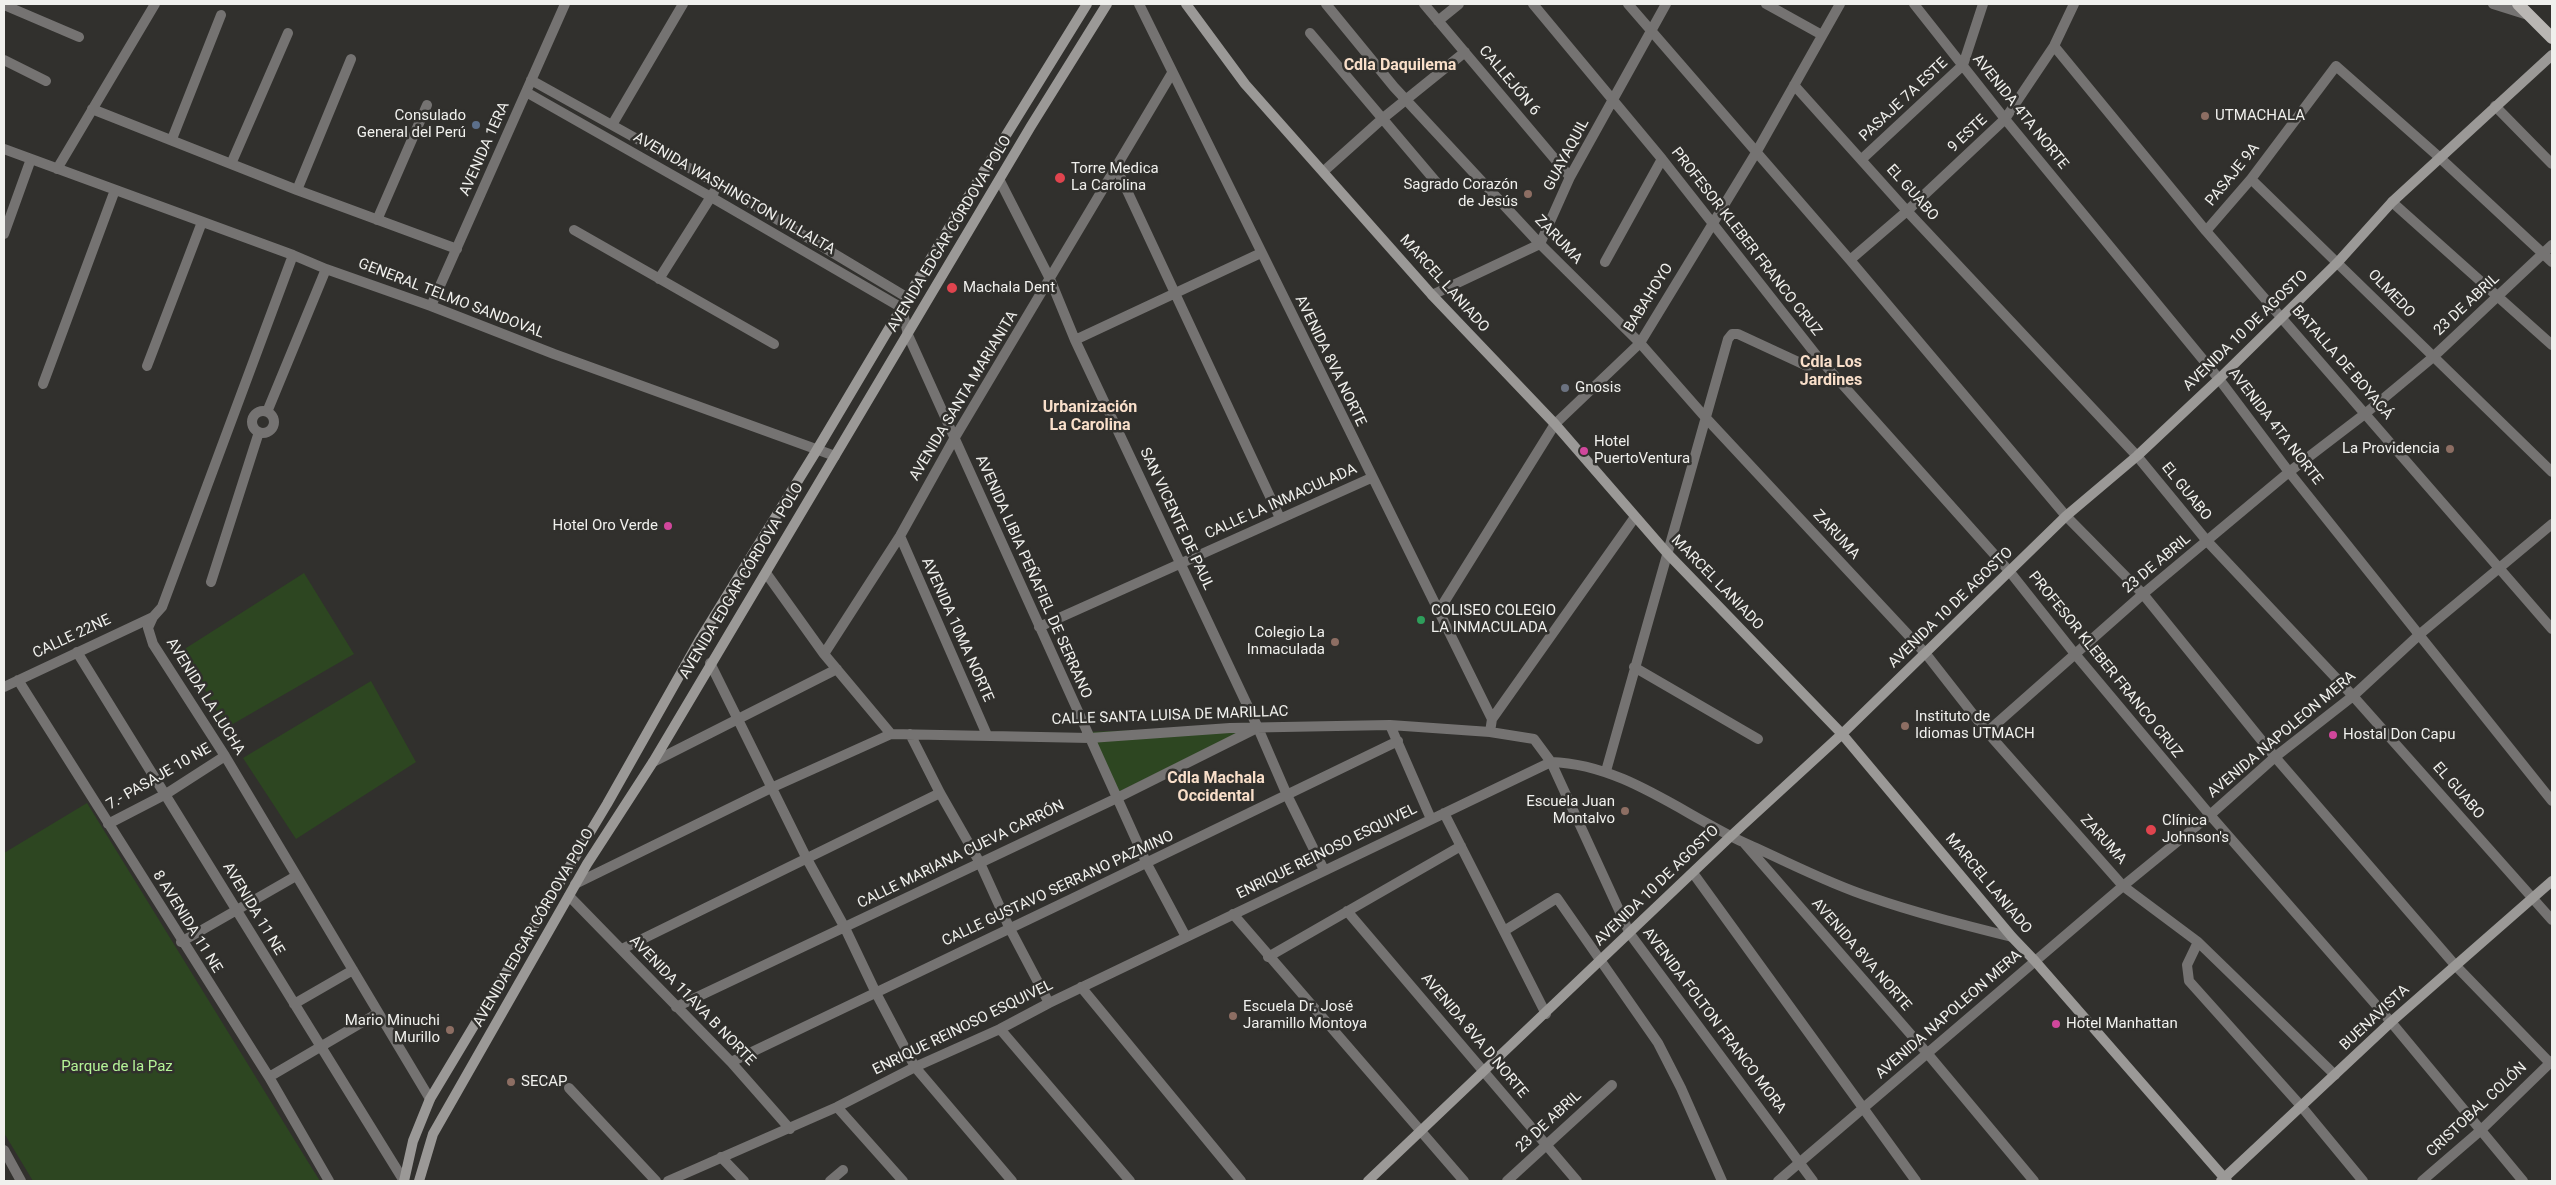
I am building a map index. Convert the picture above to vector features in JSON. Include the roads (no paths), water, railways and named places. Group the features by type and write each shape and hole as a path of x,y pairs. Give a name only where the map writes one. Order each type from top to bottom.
{"main road":[{"path":"2518,4 2552,38"}],"street":[{"path":"57,168 156,4"},
{"name":"AVENIDA 1ERA","path":"431,306 565,4"},
{"path":"612,125 682,4"},
{"name":"AVENIDA EDGAR CÓRDOVA POLO","path":"404,1181 413,1141 430,1099 606,804 699,641 817,451 954,218 1087,4"},
{"name":"AVENIDA EDGAR CÓRDOVA POLO","path":"419,1181 433,1134 575,884 653,762 710,663 766,573 788,531 908,335 1031,126 1107,4"},
{"path":"1101,13 1111,4"},
{"name":"AVENIDA 8VA NORTE","path":"1139,4 1371,478 1492,719"},
{"name":"MARCEL LANIADO","path":"1186,4 1245,84 1432,295 1555,424 1667,553 1842,734 2012,937 2035,960 2224,1180"},
{"name":"ZARUMA","path":"1326,4 1406,99 1540,244 1640,343 1706,417 1926,654 1986,732 2123,886 2198,942 2336,1075"},
{"name":"CALLEJÓN 6","path":"1424,4 1570,178"},
{"path":"1438,21 1459,4"},
{"name":"PROFESOR KLEBER FRANCO CRUZ","path":"1533,4 1662,159 1817,356 2010,572 2074,654 2210,815 2391,1022 2523,1181"},
{"path":"1628,4 1757,151 2066,516 2144,594 2275,758 2455,965 2551,1062"},
{"name":"GUAYAQUIL","path":"1540,244 1570,178 1666,4"},
{"path":"1766,4 1822,35"},
{"name":"BABAHOYO","path":"1438,612 1555,424 1640,343 1757,151 1840,4"},
{"name":"AVENIDA 4TA NORTE","path":"1914,4 2005,119 2219,379 2288,472 2420,634 2552,801"},
{"name":"PASAJE 7A ESTE","path":"1862,159 1963,65 1983,4"},
{"name":"9 ESTE","path":"1850,260 1907,211 2005,119 2054,46 2074,4"},
{"path":"2493,4 2530,16"},
{"path":"4,5 78,37"},
{"path":"172,139 221,15"},
{"path":"231,164 288,33"},
{"path":"1310,33 1437,183"},
{"name":"BATALLA DE BOYACÁ","path":"2054,46 2206,231 2552,629"},
{"path":"1324,171 1382,119 1465,52"},
{"name":"AVENIDA 10 DE AGOSTO","path":"1368,1181 1484,1070 1546,1014 1732,835 1926,654 2066,516 2137,456 2219,379 2338,262 2392,202 2552,55"},
{"path":"298,190 351,59"},
{"path":"4,60 46,81"},
{"name":"PASAJE 9A","path":"2206,231 2250,179 2336,66 2439,157"},
{"name":"AVENIDA SANTA MARIANITA","path":"824,654 900,536 954,439 1172,73"},
{"name":"AVENIDA WASHINGTON VILLALTA","path":"531,80 718,184 908,298"},
{"name":"EL GUABO","path":"1794,85 1907,211 2137,456 2207,541 2353,696 2552,920"},
{"name":"AVENIDA WASHINGTON VILLALTA","path":"526,92 711,196 902,308"},
{"path":"377,220 427,105"},
{"path":"2495,106 2552,164"},
{"path":"92,110 457,249"},
{"name":"GENERAL TELMO SANDOVAL","path":"4,150 431,306 554,354 817,451 835,456"},
{"path":"2439,157 2552,262"},
{"path":"4,234 31,159"},
{"path":"1605,262 1662,159"},
{"path":"1116,167 1280,518"},
{"name":"OLMEDO","path":"2250,179 2338,262 2432,358 2552,472"},
{"name":"SAN VICENTE DE PAUL","path":"1000,181 1050,279 1076,340 1258,728 1287,795 1324,870"},
{"path":"659,279 718,184"},
{"path":"42,384 115,190"},
{"path":"2392,202 2552,345"},
{"path":"148,366 202,222"},
{"path":"574,230 774,344"},
{"path":"1432,295 1540,244"},
{"name":"23 DE ABRIL","path":"1986,732 2074,654 2288,472 2366,413 2432,358 2552,245"},
{"path":"1076,340 1260,253"},
{"path":"153,617 162,608 293,255"},
{"path":"267,412 326,269"},
{"path":"902,308 908,335"},
{"path":"1606,770 1728,339 1732,334 1738,334 1807,366 1811,365 1817,356"},
{"name":"AVENIDA LIBIA PEÑAFIEL DE SERRANO","path":"908,335 1147,864 1186,937"},
{"path":"259,412 267,412 273,418 274,426 268,432 260,432 253,427 253,418 259,412"},
{"path":"211,582 260,432"},
{"name":"CALLE LA INMACULADA","path":"1039,627 1371,478"},
{"path":"1490,732 1492,719 1635,517"},
{"name":"AVENIDA NAPOLEON MERA","path":"1778,1181 2035,960 2210,815 2275,758 2353,696 2420,634 2552,524"},
{"name":"AVENIDA 10MA NORTE","path":"900,536 987,735"},
{"path":"575,884 771,788 891,734 824,654 766,573"},
{"name":"CALLE 22NE","path":"4,687 153,617"},
{"name":"AVENIDA LA LUCHA","path":"153,617 148,628 153,644 225,756 430,1099"},
{"name":"AVENIDA 11 NE","path":"77,652 166,794 320,1048 404,1181"},
{"path":"710,663 736,720 807,859 845,928 914,1067 1012,1181"},
{"path":"1634,667 1758,738"},
{"path":"653,762 837,669"},
{"name":"8 AVENIDA 11 NE","path":"18,680 181,942 269,1077 328,1181"},
{"path":"1390,725 1431,819"},
{"name":"CALLE SANTA LUISA DE MARILLAC","path":"891,734 1090,738 1230,728 1390,725 1490,732 1534,739 1551,762"},
{"name":"CALLE MARIANA CUEVA CARRÓN","path":"676,1007 1117,798 1258,728"},
{"path":"910,734 940,793 980,862 1009,927 1048,1003"},
{"name":"CALLE GUSTAVO SERRANO PAZMINO","path":"731,1062 1009,927 1147,864 1398,741"},
{"name":"7.- PASAJE 10 NE","path":"108,824 166,794 225,756"},
{"name":"ENRIQUE REINOSO ESQUIVEL","path":"668,1181 837,1107 914,1067 1000,1029 1048,1003 1551,762 1574,763 1606,770 1732,835 1742,842 1868,897 1942,920 2012,937"},
{"name":"AVENIDA FOLTON FRANCO MORA","path":"1551,762 1630,934 1813,1181"},
{"path":"622,950 940,793"},
{"path":"1444,813 1546,1014"},
{"name":"AVENIDA 8VA NORTE","path":"1742,842 1927,1053 2034,1181"},
{"path":"1268,957 1461,846"},
{"path":"1693,873 1916,1181"},
{"path":"181,942 296,876"},
{"name":"BUENAVISTA","path":"2224,1180 2391,1022 2552,881"},
{"name":"AVENIDA 11AVA B NORTE","path":"569,896 731,1062 790,1129"},
{"path":"1504,931 1557,898 1658,1043 1682,1088 1722,1181"},
{"name":"AVENIDA 8VA D NORTE","path":"1347,911 1577,1181"},
{"path":"1233,914 1268,957 1464,1181"},
{"path":"2198,942 2186,965 2189,981 2301,1106 2363,1181"},
{"path":"294,1004 352,970"},
{"path":"1081,988 1241,1181"},
{"path":"269,1077 378,1014"},
{"path":"1000,1029 1130,1181"},
{"name":"CRISTOBAL COLÓN","path":"2422,1181 2480,1131 2551,1062"},
{"name":"23 DE ABRIL","path":"1507,1181 1612,1085"},
{"path":"569,1088 656,1181"},
{"path":"837,1107 903,1181"},
{"path":"5,1156 21,1181"},
{"path":"721,1157 744,1181"},
{"path":"830,1181 843,1170"}],"place":[{"name":"UTMACHALA","path":"2205,116"},
{"name":"Consulado General del Perú","path":"476,125"},
{"name":"Torre Medica La Carolina","path":"1060,178"},
{"name":"Sagrado Corazón de Jesús","path":"1528,194"},
{"name":"Machala Dent","path":"952,288"},
{"name":"Gnosis","path":"1565,388"},
{"name":"La Providencia","path":"2450,449"},
{"name":"Hotel PuertoVentura","path":"1584,451"},
{"name":"Hotel Oro Verde","path":"668,526"},
{"name":"COLISEO COLEGIO LA INMACULADA","path":"1421,620"},
{"name":"Colegio La Inmaculada","path":"1335,642"},
{"name":"Instituto de Idiomas UTMACH","path":"1905,726"},
{"name":"Hostal Don Capu","path":"2333,735"},
{"name":"Escuela Juan Montalvo","path":"1625,811"},
{"name":"Clínica Johnson's","path":"2151,830"},
{"name":"Escuela Dr. José Jaramillo Montoya","path":"1233,1016"},
{"name":"Hotel Manhattan","path":"2056,1024"},
{"name":"Mario Minuchi Murillo","path":"450,1030"},
{"name":"SECAP","path":"511,1082"}],"district":[{"name":"Cdla Daquilema","path":"1400,66"},
{"name":"Cdla Los Jardines","path":"1831,372"},
{"name":"Urbanización La Carolina","path":"1090,417"},
{"name":"Cdla Machala Occidental","path":"1216,788"}],"park label":[{"name":"Parque de la Paz","path":"117,1067"}]}
